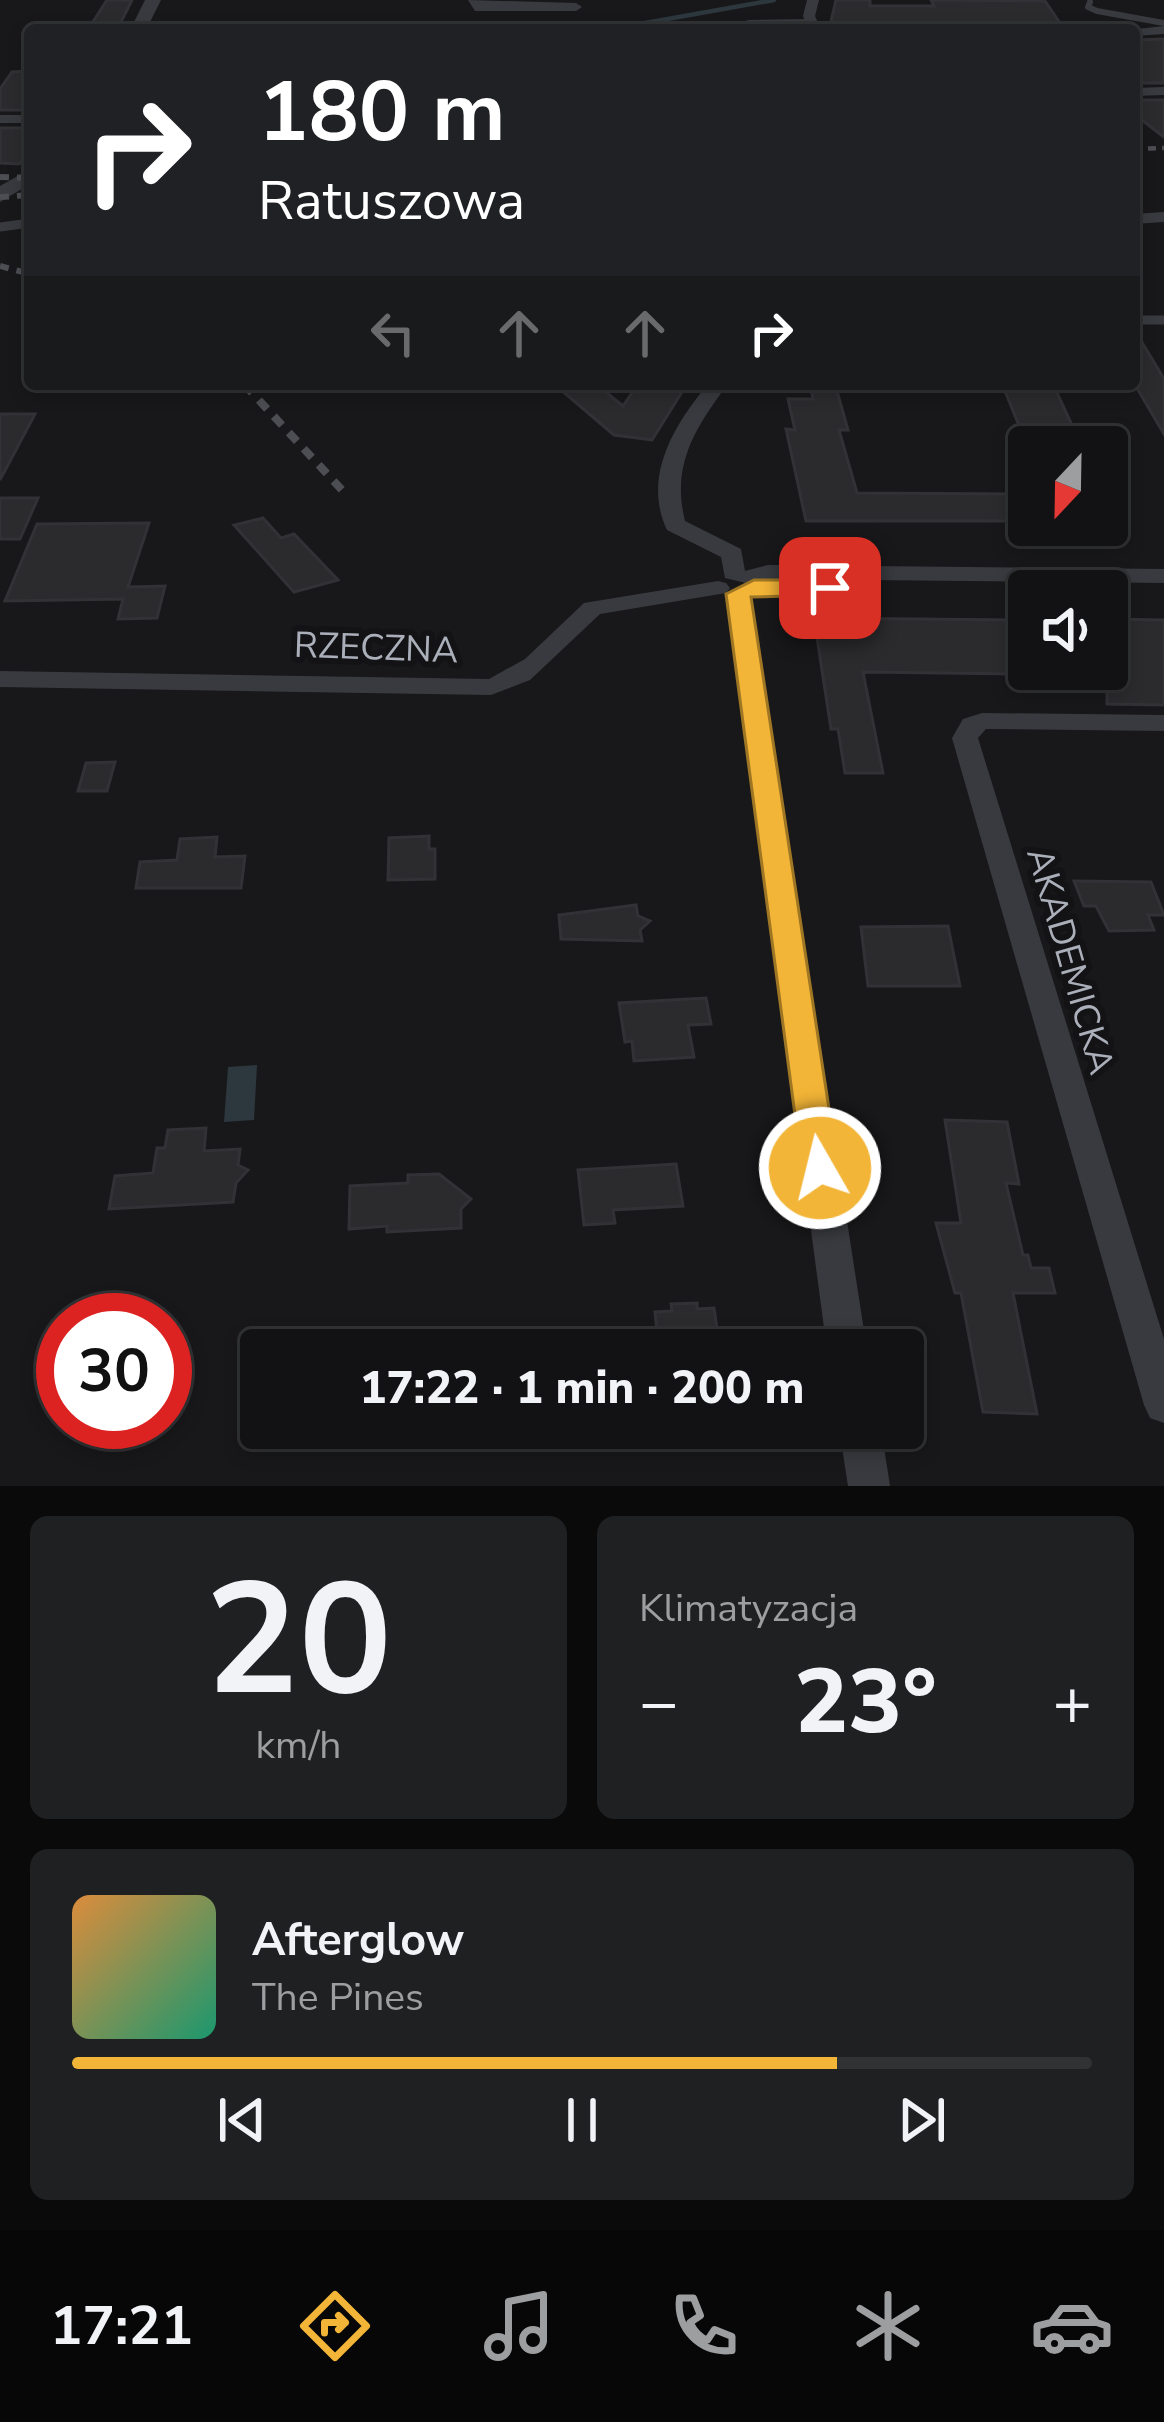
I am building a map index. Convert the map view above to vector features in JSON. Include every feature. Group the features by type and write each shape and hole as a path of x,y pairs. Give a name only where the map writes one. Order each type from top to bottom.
{"street":[{"path":"474,3 576,7"},
{"path":"714,390 673,448 670,510 675,525 733,554 844,1329"},
{"path":"739,584 768,572 1164,576"},
{"path":"739,584 1164,591"},
{"name":"RZECZNA","path":"0,679 491,687 529,671 575,620 593,608 739,584"},
{"name":"AKADEMICKA","path":"1164,723 982,721 972,725 965,738 1164,1405"},
{"path":"863,1449 869,1486"}],"lane":[{"path":"1090,2 1088,7 1164,27"},
{"path":"1115,14 1125,7"}],"shaded area":[{"path":"257,1065 254,1120 224,1122 228,1067"}],"building":[{"path":"107,0 132,0 120,24 92,24"},
{"path":"836,0 870,0 870,6 934,6 931,0 1045,1 1061,24 830,24"},
{"path":"1164,39 1164,83 1140,83 1140,40"},
{"path":"24,71 24,110 0,110 0,89 12,72"},
{"path":"1140,100 1164,100 1164,137 1140,119"},
{"path":"0,128 24,128 24,159 19,164 0,163"},
{"path":"1140,339 1164,379 1164,434 1138,390"},
{"path":"561,390 603,390 623,406 634,390 683,390 652,440 614,435"},
{"path":"811,390 837,390 848,430 839,430 857,493 1008,494 1008,521 806,521 786,429 795,430 788,399 813,399"},
{"path":"1004,390 1056,390 1072,426 1019,426"},
{"path":"0,414 35,414 0,480"},
{"path":"0,498 38,498 20,539 0,539"},
{"path":"263,518 281,538 294,534 338,580 294,592 234,525"},
{"path":"149,523 128,587 165,586 157,618 118,619 123,599 5,601 37,524"},
{"path":"814,618 1008,620 1008,674 863,672 883,773 845,773 838,729 831,729"},
{"path":"1128,619 1164,620 1164,705 1107,704 1107,690 1128,690"},
{"path":"115,762 107,791 78,791 86,763"},
{"path":"429,836 429,849 435,849 435,879 388,880 389,838"},
{"path":"217,837 215,857 245,856 241,888 136,888 140,862 177,860 180,839"},
{"path":"1074,881 1151,882 1164,915 1148,915 1154,930 1109,931 1096,906 1084,906"},
{"path":"636,905 638,916 650,921 640,930 642,941 561,939 559,915"},
{"path":"948,926 960,986 868,986 861,927"},
{"path":"706,998 711,1024 688,1025 694,1057 634,1061 632,1041 625,1042 619,1003"},
{"path":"945,1120 1007,1122 1019,1184 1006,1183 1023,1255 1028,1255 1031,1268 1049,1268 1055,1293 1013,1293 1037,1414 983,1412 961,1293 955,1293 936,1223 961,1223"},
{"path":"206,1128 204,1151 240,1149 238,1165 248,1170 236,1183 233,1202 109,1209 115,1176 153,1173 157,1148 165,1148 168,1130"},
{"path":"676,1164 683,1206 613,1210 615,1223 584,1225 578,1170"},
{"path":"439,1174 471,1199 461,1209 461,1228 349,1229 350,1186 408,1183 408,1175"},
{"path":"671,1304 714,1308 717,1329 657,1329 655,1312 672,1311"}],"waterway":[{"path":"640,24 774,0"}],"railway":[{"path":"1140,149 1164,148"},
{"path":"0,177 24,178"},
{"path":"0,197 24,195"},
{"path":"0,266 24,272"},
{"path":"250,390 342,490"}],"route":[{"path":"820,1168 738,594 754,587 830,588"}]}
